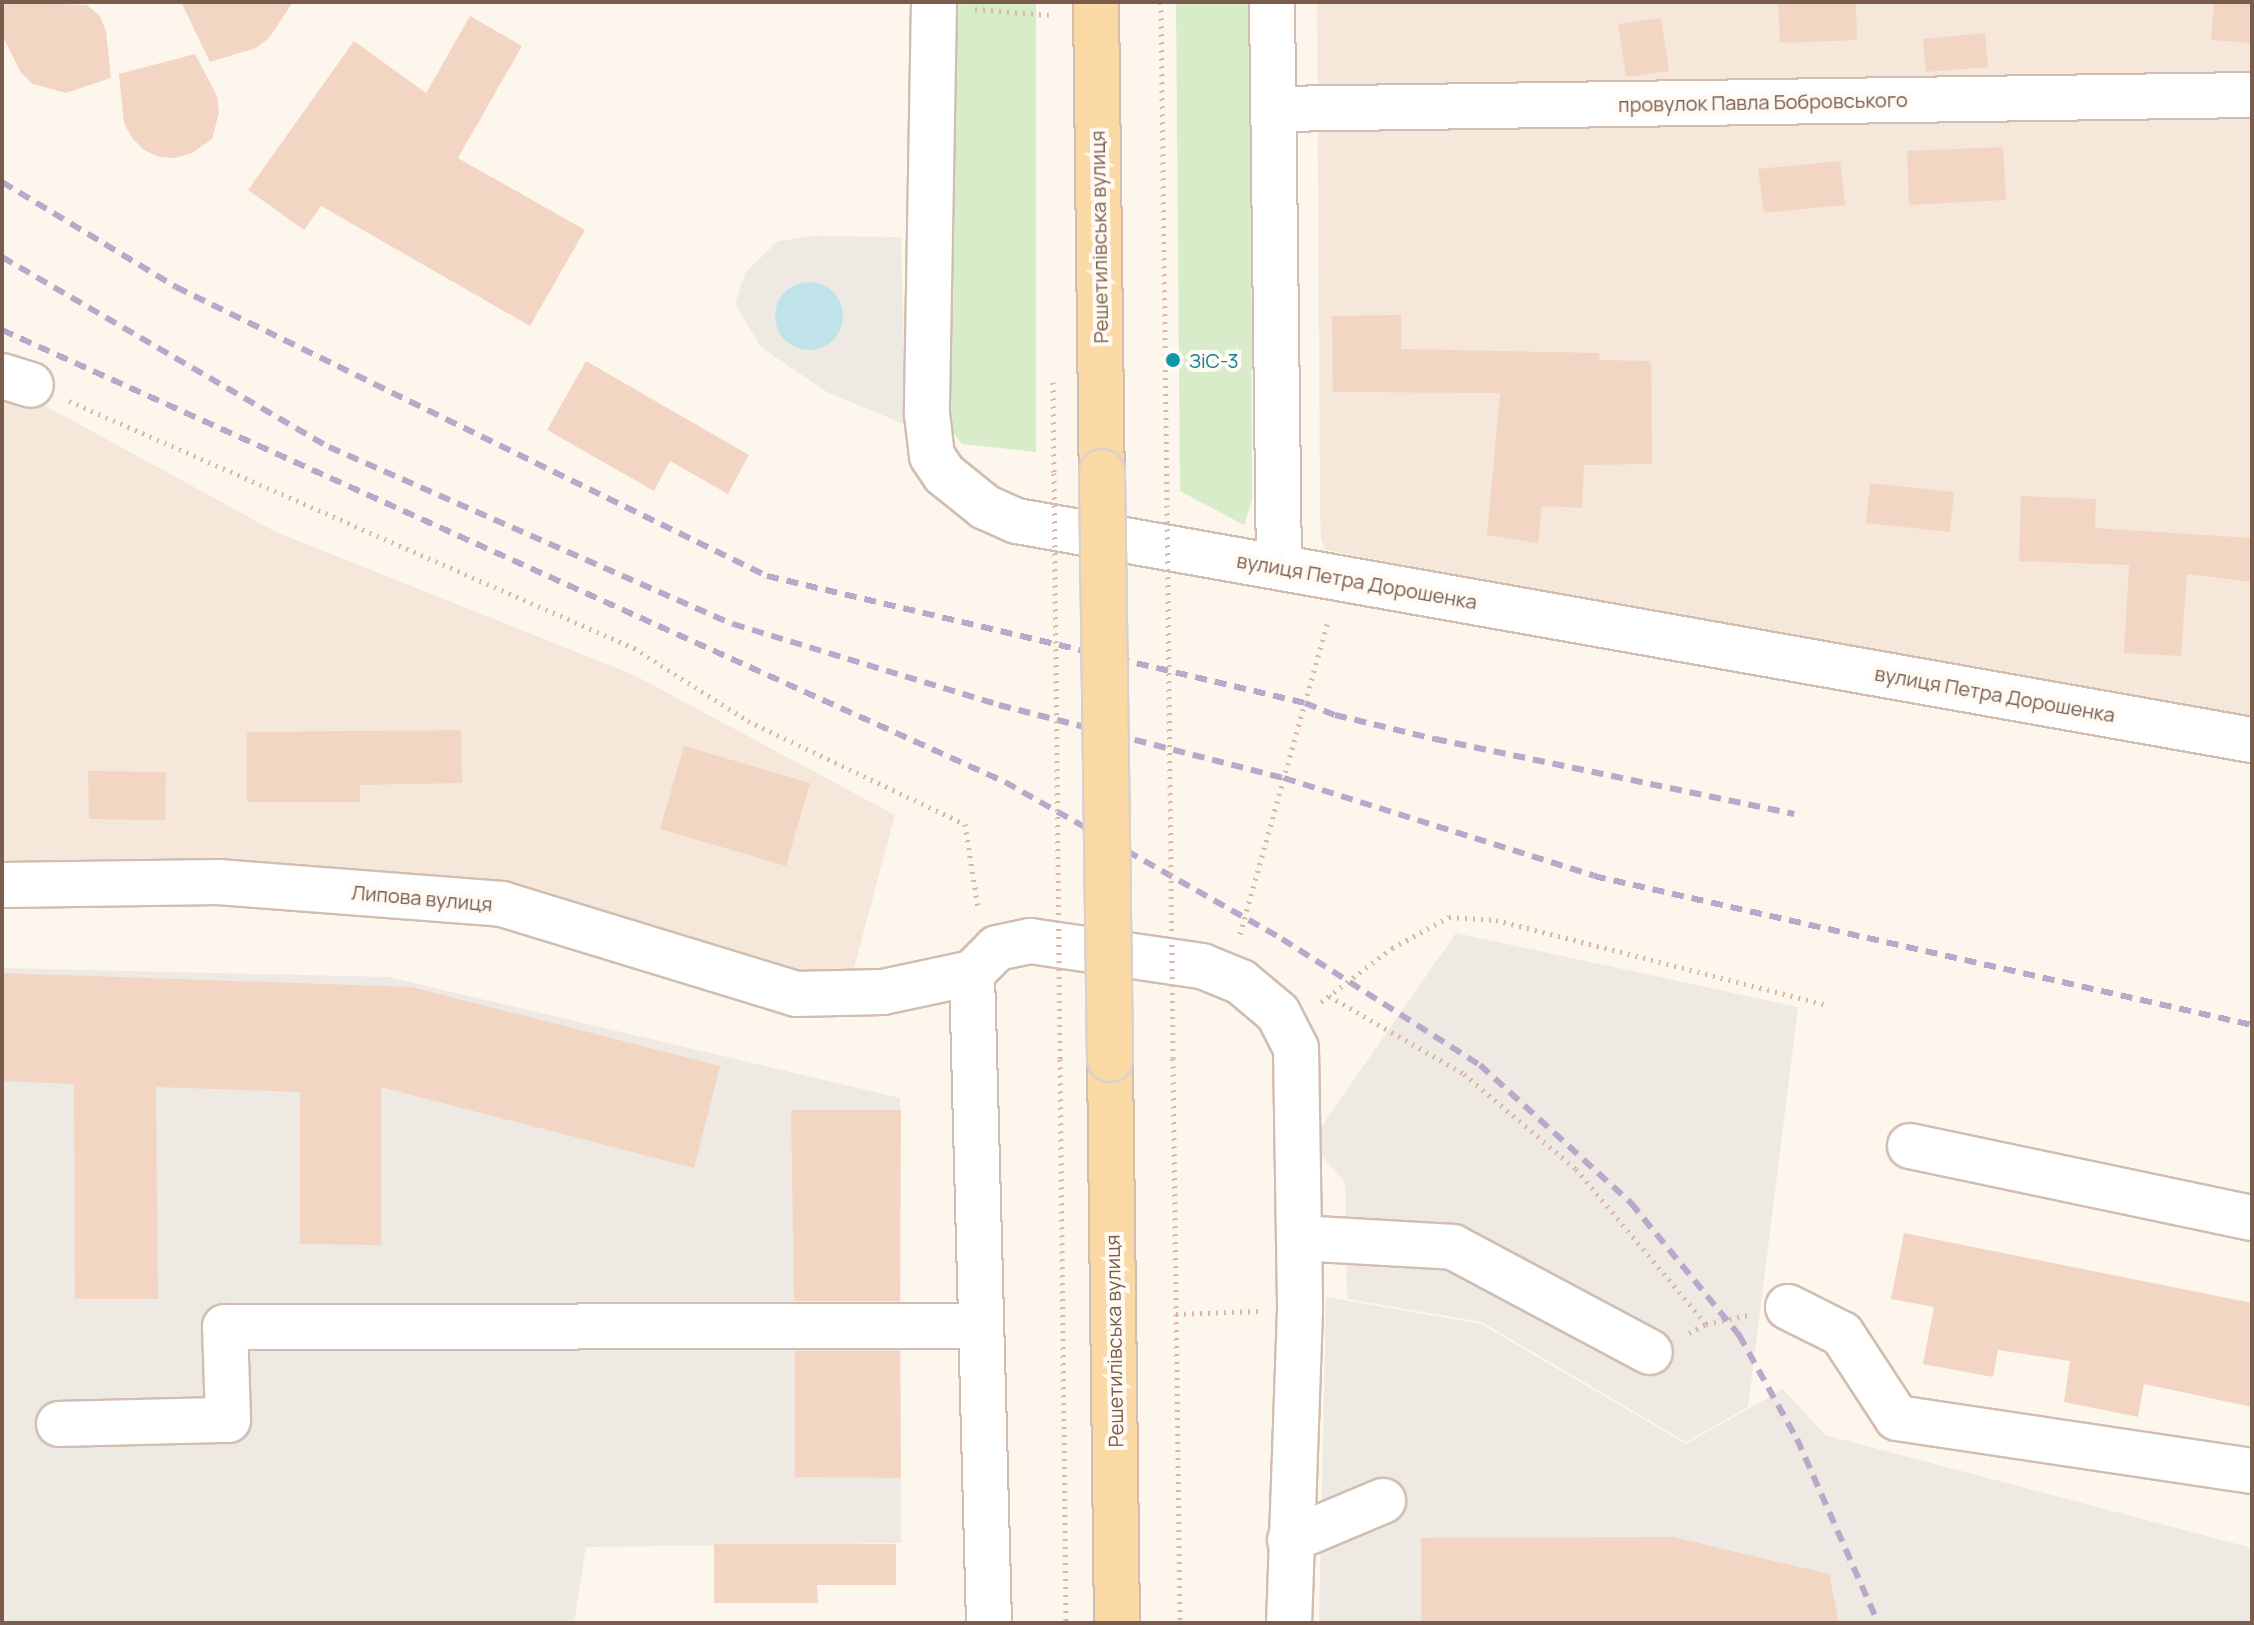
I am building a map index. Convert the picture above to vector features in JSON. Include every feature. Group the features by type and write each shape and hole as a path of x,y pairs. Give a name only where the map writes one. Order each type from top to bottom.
{"main road":[{"name":"Решетилівська вулиця","path":"1096,2 1117,1623"}],"street":[{"path":"1272,2 1279,566"},
{"name":"вулиця Петра Дорошенка","path":"934,4 927,414 932,456 960,489 985,507 1017,521 2252,740"},
{"name":"провулок Павла Бобровського","path":"1274,109 2252,95"},
{"name":"Липова вулиця","path":"2,885 218,882 502,904 796,994 883,992 972,973"},
{"path":"989,1623 972,973 997,948 1030,941 1202,966 1241,982 1278,1013 1296,1048 1300,1310 1289,1623"},
{"path":"1910,1146 2252,1218"},
{"path":"1299,1238 1453,1247 1650,1352"},
{"path":"1788,1307 1842,1334 1897,1418 2252,1471"},
{"path":"59,1424 228,1420 225,1327 981,1326"},
{"path":"1290,1540 1383,1501"}],"path":[{"path":"1161,2 1180,1623"},
{"path":"934,4 1049,15"},
{"path":"16,380 634,648 748,721 965,824 979,900 972,973"},
{"path":"1054,473 1066,1623"},
{"path":"1228,977 1340,577"},
{"path":"1296,1048 1317,1005 1392,948 1449,917 1496,920 1826,1005"},
{"path":"1329,996 1464,1074 1576,1169 1706,1324"},
{"path":"1650,1352 1706,1324 1788,1307"},
{"path":"1176,1314 1300,1310"}],"shaded area":[{"path":"1317,2 2252,2 2252,722 1325,550 1321,539 1320,513"},
{"path":"815,236 901,237 906,425 827,392 761,347 735,304 745,273 778,241"},
{"path":"2,382 276,532 634,675 895,815 851,979 782,970 499,881 195,858 2,861"},
{"path":"1456,933 1798,1007 1748,1407 1686,1442 1482,1322 1347,1299 1345,1182 1310,1143"},
{"path":"2,968 389,977 900,1098 901,1543 586,1547 574,1623 2,1623"},
{"path":"1326,1297 1481,1324 1686,1444 1783,1389 1825,1435 2252,1548 2252,1623 1319,1623"}],"green space":[{"path":"947,2 1036,2 1036,452 962,444 949,428"},
{"path":"1176,2 1251,2 1252,500 1244,525 1180,491"}],"water":[{"path":"816,282 837,297 843,316 841,329 833,340 816,350 802,350 785,340 777,329 775,309 785,292 796,284"}],"building":[{"path":"2,2 87,5 100,16 106,31 111,78 66,93 33,84 21,73 2,35"},
{"path":"181,2 293,2 269,38 256,48 210,62"},
{"path":"1778,2 1856,2 1857,40 1780,43"},
{"path":"2214,2 2252,2 2252,43 2211,40"},
{"path":"470,16 522,46 458,158 585,230 530,326 321,206 304,230 248,190 354,41 426,93"},
{"path":"1661,18 1669,71 1626,77 1618,24"},
{"path":"1985,33 1988,67 1926,72 1923,39"},
{"path":"195,54 217,96 219,113 212,139 192,153 175,158 159,157 144,150 132,138 124,123 119,74"},
{"path":"2003,147 2006,200 1909,205 1907,151"},
{"path":"1840,161 1845,205 1764,213 1758,169"},
{"path":"1401,315 1401,349 1600,353 1599,360 1651,361 1652,464 1584,465 1582,508 1542,506 1538,543 1487,535 1500,393 1333,392 1332,316"},
{"path":"586,361 749,455 728,494 670,461 654,491 547,430"},
{"path":"1870,483 1954,492 1950,532 1866,523"},
{"path":"2021,496 2096,499 2095,528 2252,538 2252,582 2187,574 2181,656 2124,653 2129,565 2019,561"},
{"path":"461,730 462,783 360,785 360,802 247,802 247,732"},
{"path":"684,746 810,783 786,866 660,829"},
{"path":"88,771 166,772 165,820 89,819"},
{"path":"2,973 412,987 720,1066 694,1168 381,1087 381,1245 300,1244 300,1092 156,1087 158,1299 75,1299 74,1084 2,1081"},
{"path":"791,1110 901,1110 900,1301 794,1301"},
{"path":"1904,1233 2252,1303 2252,1407 2144,1384 2138,1417 2064,1402 2070,1361 1998,1350 1993,1377 1923,1364 1934,1307 1891,1299"},
{"path":"795,1351 900,1351 901,1478 795,1477"},
{"path":"1673,1537 1829,1574 1839,1623 1421,1623 1421,1538"},
{"path":"714,1544 896,1544 896,1585 817,1585 818,1603 714,1603"}],"railway":[{"path":"2,182 176,287 767,576 1305,703 1335,715 1435,739 1794,814"},
{"path":"2,257 329,447 733,624 999,705 1284,778 1594,876 2252,1025"},
{"path":"2,330 1005,782 1282,939 1480,1065 1631,1203 1739,1335 1797,1439 1878,1623"}],"place":[{"name":"ЗіС-3","path":"1173,360"}]}
